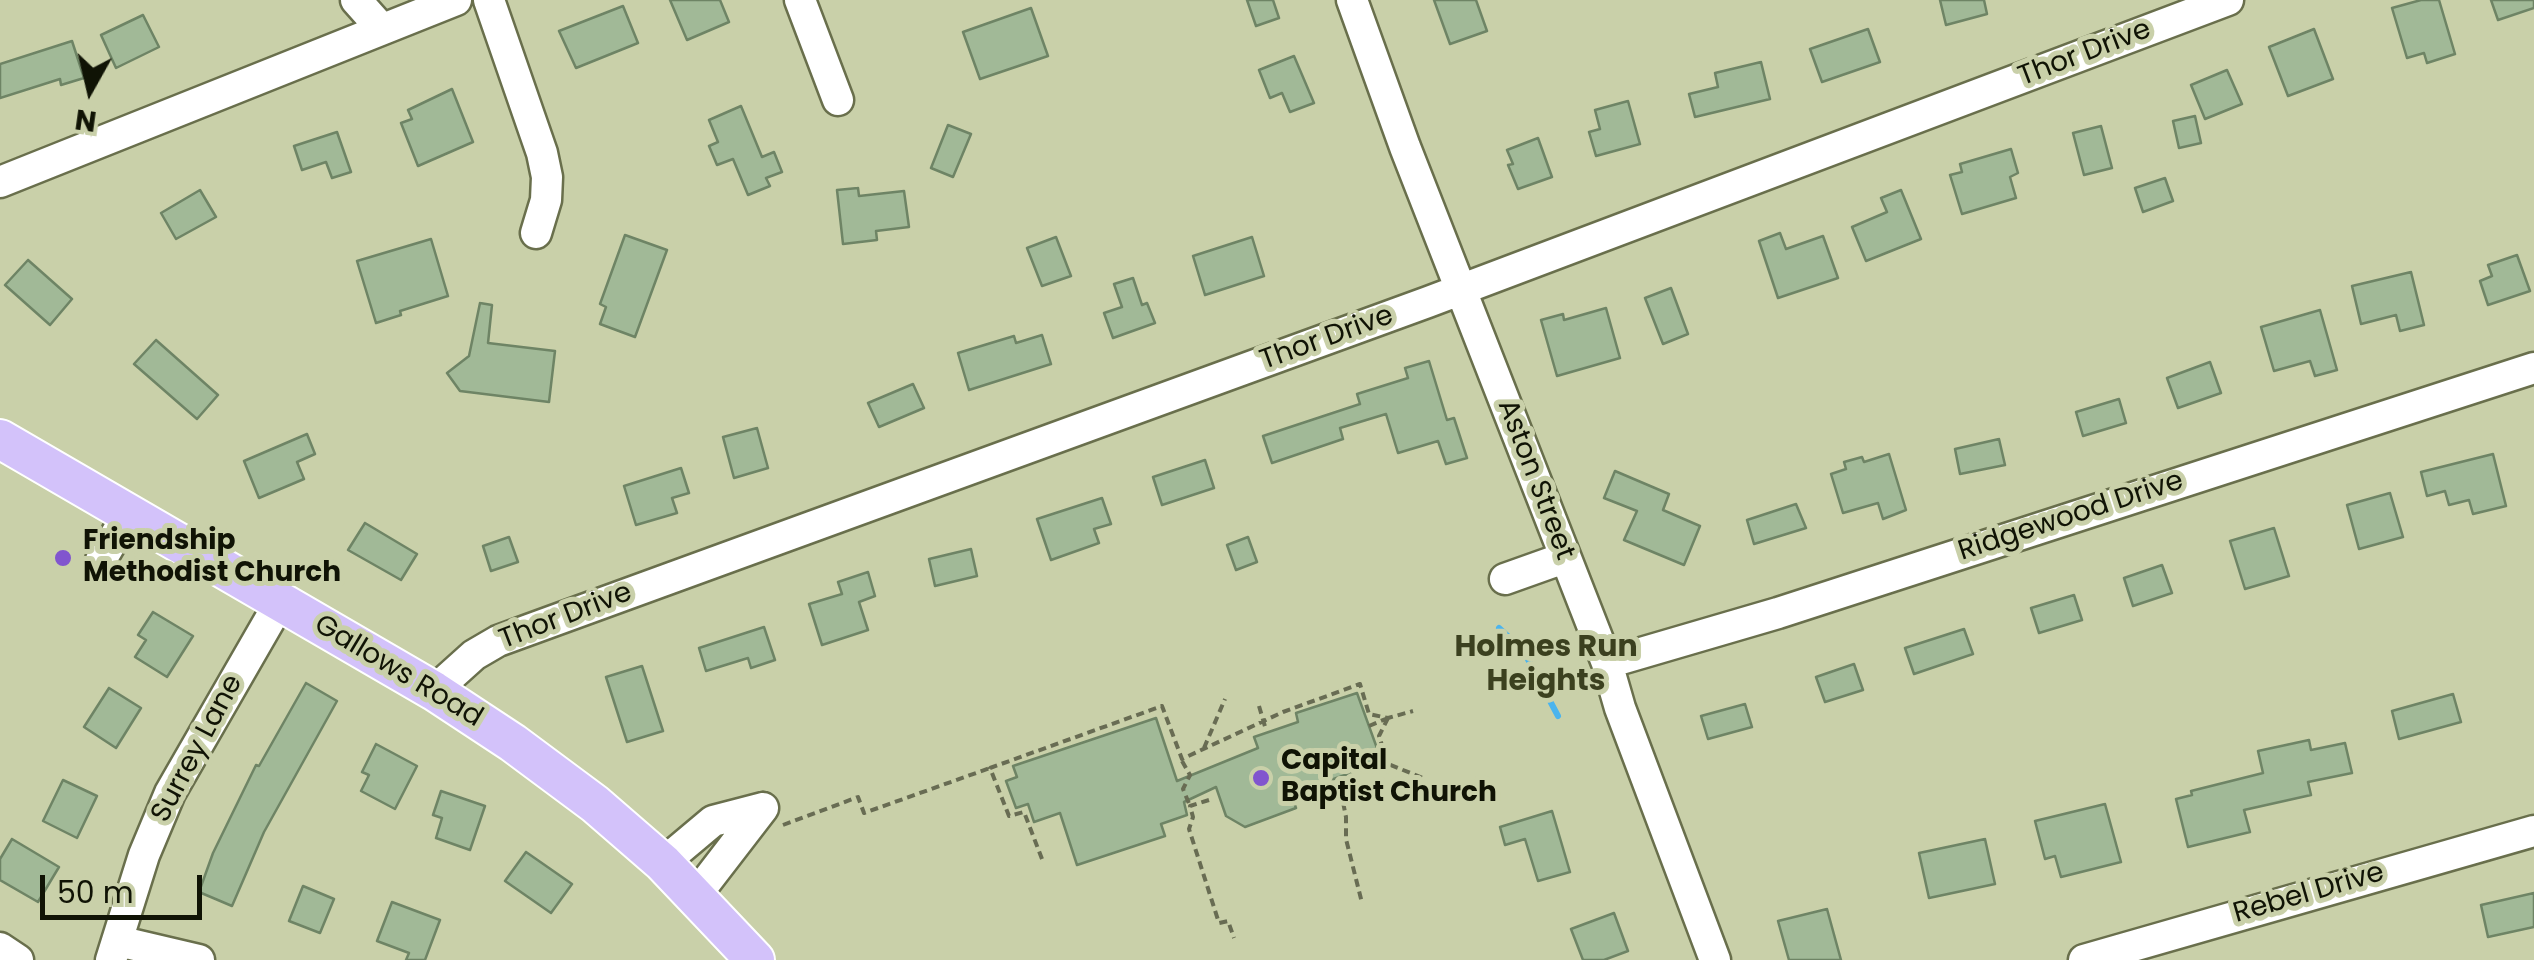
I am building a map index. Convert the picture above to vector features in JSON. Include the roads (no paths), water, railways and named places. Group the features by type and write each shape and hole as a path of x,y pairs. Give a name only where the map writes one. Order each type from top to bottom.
{"main road":[{"name":"Gallows Road","path":"0,439 434,691 513,743 582,794 663,863 755,960"}],"street":[{"path":"356,0 382,28"},
{"path":"0,182 456,0"},
{"path":"488,0 547,177 546,200 536,233"},
{"path":"800,0 838,100"},
{"name":"Aston Street","path":"1352,0 1607,664 1620,708 1716,960"},
{"name":"Thor Drive","path":"434,691 474,655 498,641 1460,289 2228,0"},
{"name":"Ridgewood Drive","path":"1607,664 1778,613 2534,368"},
{"path":"101,560 128,514"},
{"path":"1505,579 1564,558"},
{"name":"Surrey Lane","path":"114,950 144,855 170,792 280,602"},
{"path":"663,863 713,821 770,818 696,896"},
{"name":"Rebel Drive","path":"2084,960 2534,831"},
{"path":"0,948 18,960"},
{"path":"114,950 199,960"}],"waterway":[{"path":"1499,628 1523,650 1558,716"}],"place":[{"name":"Friendship Methodist Church","path":"63,558"},
{"name":"Capital Baptist Church","path":"1261,778"}],"district":[{"name":"Holmes Run Heights","path":"1546,665"}]}
